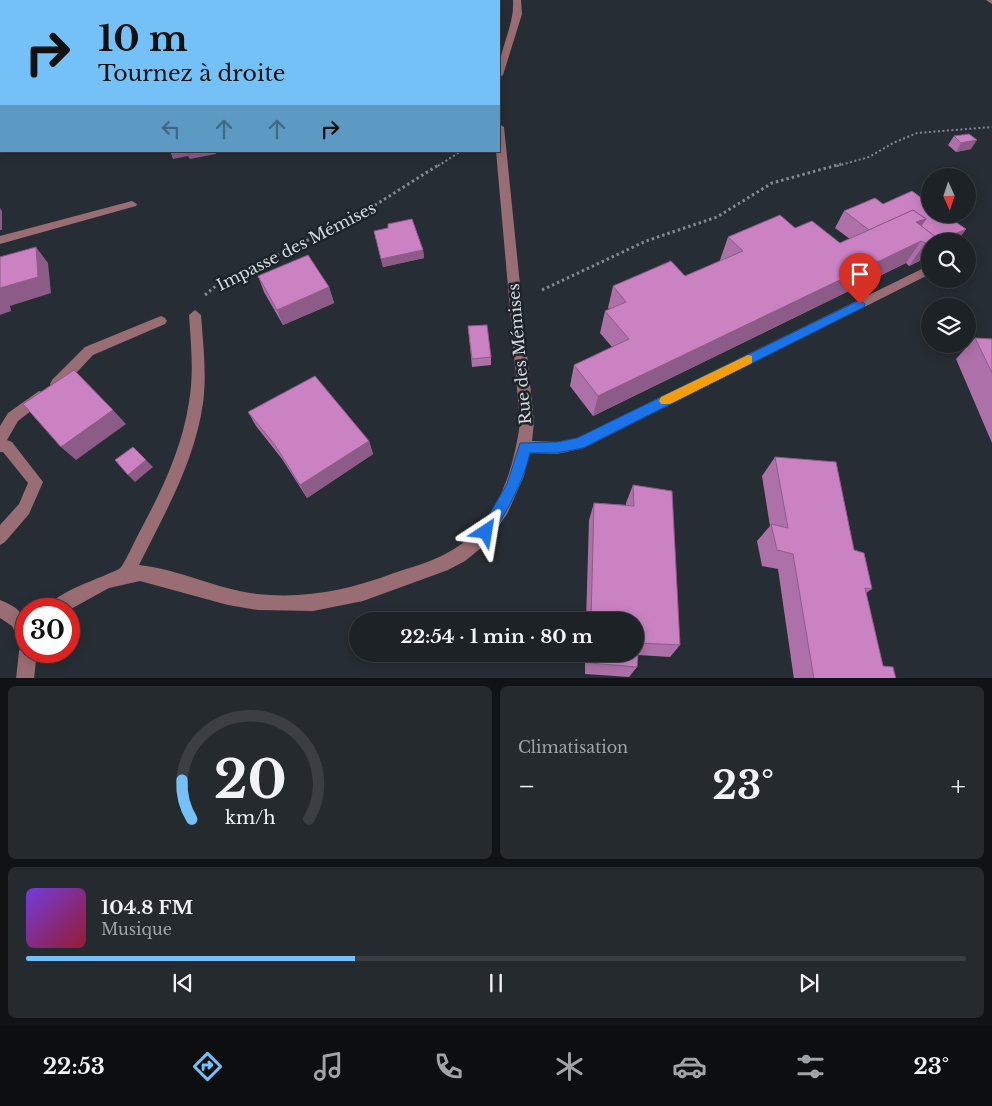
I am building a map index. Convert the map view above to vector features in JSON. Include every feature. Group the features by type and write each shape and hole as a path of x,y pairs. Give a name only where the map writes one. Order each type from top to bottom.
{"street":[{"path":"500,72 518,14 517,0"},
{"name":"Rue des Mémises","path":"75,598 109,579 126,574 153,575 235,598 258,602 310,603 336,601 361,595 443,563 467,550 486,532 501,508 520,469 525,447 527,423 514,303 500,139"},
{"path":"0,240 132,204"},
{"path":"525,447 557,448 579,444 921,273"},
{"path":"126,574 181,458 191,426 198,382 195,315"},
{"path":"0,438 14,418 27,405 70,373 89,351 160,321"},
{"path":"0,446 7,446 36,482 24,509 0,537"},
{"path":"0,608 15,618"}],"path":[{"path":"514,303 646,241 717,217 772,183 869,157 917,133 992,127"},
{"name":"Impasse des Mémises","path":"195,315 198,304 206,293 218,284 360,214 459,152"}],"building":[{"path":"969,134 977,140 961,143 954,136"},
{"path":"912,191 921,198 921,216 913,210 869,230 844,211 875,198 883,204"},
{"path":"913,210 921,216 921,220 916,222 930,233 921,233 921,241 598,396 574,365 629,339 605,311 626,302 613,286 671,261 685,276 743,251 728,237 780,215 795,228 812,221 840,243"},
{"path":"412,219 423,250 381,259 374,231 388,228 388,224"},
{"path":"923,223 957,223 966,229 957,233 930,233 921,226"},
{"path":"36,247 38,277 0,288 0,257"},
{"path":"308,255 329,287 277,310 258,276"},
{"path":"487,325 491,357 472,359 468,326"},
{"path":"976,338 992,339 992,373 976,340"},
{"path":"74,370 113,410 61,447 23,404"},
{"path":"315,376 369,441 300,485 275,445 248,412"},
{"path":"133,447 146,460 128,475 115,460"},
{"path":"775,457 836,462 854,550 864,553 872,589 865,588 883,666 893,667 896,678 814,678 793,554 777,550 771,524 788,528"},
{"path":"633,485 672,491 680,645 644,643 644,612 591,612 594,503 634,506"},
{"path":"590,662 637,662 637,667"}],"slow traffic":[{"path":"665,401 748,359"}],"route":[{"path":"486,532 512,488 520,469 525,447 557,448 579,444 860,304"}]}
